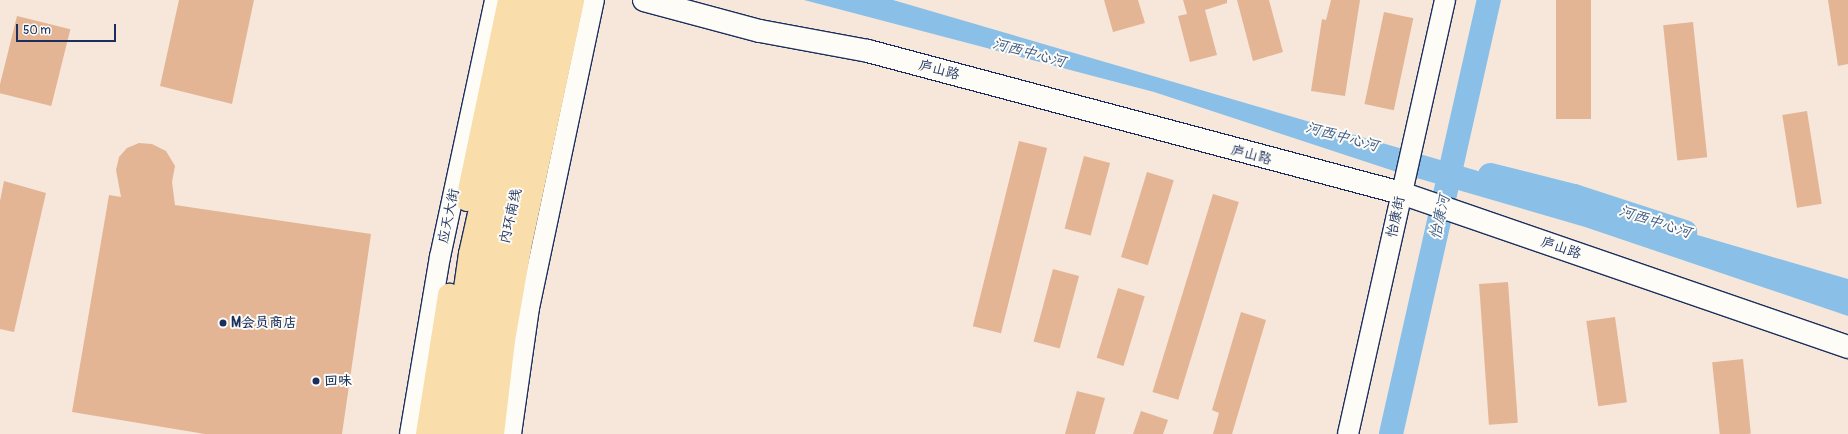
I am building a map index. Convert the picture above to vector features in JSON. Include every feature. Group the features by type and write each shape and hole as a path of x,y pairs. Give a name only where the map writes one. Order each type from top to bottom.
{"main road":[{"path":"427,434 437,359 509,0"},
{"path":"444,434 470,254 527,0"},
{"path":"454,434 476,278 536,0"},
{"path":"461,434 483,280 546,0"},
{"name":"内环南线","path":"474,434 496,280 559,0"},
{"path":"493,434 504,340 520,248 574,0"},
{"name":"庐山路","path":"644,0 760,31 868,51 1405,187 1490,223 1848,347"}],"street":[{"name":"应天大街","path":"410,434 440,257 495,0"},
{"path":"511,434 529,308 594,0"},
{"name":"怡康街","path":"1348,434 1405,187 1420,108 1445,0"}],"water":[{"path":"804,0 893,0 1848,279 1848,316 1585,227 1403,174 1154,92"}],"building":[{"path":"179,0 254,0 232,104 160,86"},
{"path":"1104,0 1138,0 1145,23 1113,32"},
{"path":"1183,0 1227,0 1227,3 1205,10 1217,55 1190,62 1178,16 1187,14"},
{"path":"1237,0 1269,0 1283,52 1253,61"},
{"path":"1331,0 1360,0 1345,96 1311,91 1322,19 1326,20"},
{"path":"1556,0 1591,0 1591,119 1556,119"},
{"path":"1828,0 1848,0 1848,64 1838,66"},
{"path":"1384,12 1413,18 1394,110 1364,104"},
{"path":"17,16 70,29 51,106 0,93 0,84"},
{"path":"1693,22 1707,157 1677,160 1663,25"},
{"path":"1807,111 1822,204 1797,208 1782,115"},
{"path":"1019,141 1047,148 1001,333 973,326"},
{"name":"M会员商店","path":"139,143 152,144 166,151 175,166 172,182 175,205 371,234 342,434 205,434 72,412 109,195 121,197 116,170 119,157 127,148"},
{"path":"1084,156 1110,163 1091,235 1065,228"},
{"path":"1147,172 1174,180 1148,265 1121,257"},
{"path":"4,181 46,193 14,332 0,329 0,201"},
{"path":"1213,194 1239,202 1178,400 1152,392"},
{"path":"1053,269 1079,276 1060,348 1034,341"},
{"path":"1508,282 1518,423 1489,425 1479,284"},
{"path":"1118,288 1145,296 1123,366 1097,358"},
{"path":"1241,312 1266,320 1232,434 1213,434 1219,413 1212,410"},
{"path":"1615,317 1627,402 1598,406 1586,321"},
{"path":"1743,359 1751,434 1720,434 1712,362"},
{"path":"1077,391 1105,398 1095,434 1065,434"},
{"path":"1141,411 1168,420 1163,434 1133,434"}],"waterway":[{"name":"怡康河","path":"1391,434 1489,0"},
{"name":"河西中心河","path":"1490,175 1574,196 1685,232"}],"place":[{"name":"M会员商店","path":"223,323"},
{"name":"回味","path":"316,381"}]}
